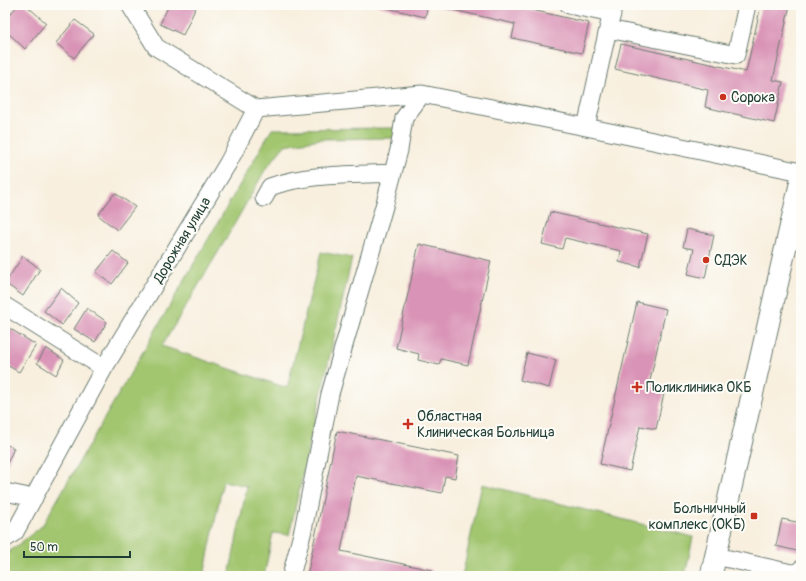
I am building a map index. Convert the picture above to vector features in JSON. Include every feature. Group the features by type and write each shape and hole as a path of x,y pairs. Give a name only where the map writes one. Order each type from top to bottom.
{"main road":[{"path":"714,566 801,180"}],"street":[{"path":"130,5 156,47 256,109 422,94 801,172"},
{"path":"569,5 613,16 736,55 747,5"},
{"path":"586,127 613,16"},
{"path":"291,576 303,530 330,394 393,173 399,150 404,118 422,94"},
{"name":"Дорожная улица","path":"5,539 15,532 104,368 228,163 256,109"},
{"path":"264,198 270,187 286,181 330,176 393,173"},
{"path":"5,306 104,368"},
{"path":"5,492 34,498"},
{"path":"714,566 796,574 801,569"}],"green space":[{"path":"396,128 394,138 321,139 285,145 265,170 162,346 287,388 321,252 352,258 289,535 273,533 264,576 229,576 247,486 223,481 204,576 5,576 5,555 42,526 272,129"},
{"path":"482,484 693,537 685,576 462,576"}],"building":[{"path":"18,5 26,5 46,23 25,49 5,30 5,20"},
{"path":"169,5 197,5 183,35 160,24"},
{"path":"375,5 428,5 425,17"},
{"path":"431,5 510,5 589,23 582,53 512,38 515,24"},
{"path":"761,5 790,5 773,80 783,82 774,123 705,107 708,90 615,69 621,44 746,72"},
{"path":"75,20 94,34 74,58 56,43"},
{"path":"115,193 135,207 117,230 98,215"},
{"path":"550,212 648,234 640,267 619,262 621,251 565,238 562,249 542,244"},
{"path":"687,229 714,235 705,278 688,274 694,249 683,247"},
{"path":"419,244 491,261 468,365 441,359 439,365 418,360 419,354 396,348"},
{"path":"113,251 128,263 112,284 96,272"},
{"path":"23,256 40,269 23,296 5,283"},
{"path":"61,288 78,303 62,325 44,311"},
{"name":"Поликлиника ОКБ","path":"637,302 666,309 649,385 665,389 656,429 640,426 630,471 600,464"},
{"path":"87,308 107,322 95,342 74,329"},
{"path":"9,328 36,345 19,372 5,364 5,334"},
{"path":"46,348 64,360 56,375 37,363"},
{"path":"527,353 556,360 549,388 520,380"},
{"path":"337,431 459,456 455,478 445,476 442,493 356,476 341,551 432,570 431,576 307,576"},
{"path":"5,444 14,448 5,468"},
{"path":"782,519 801,523 801,552 776,546"}],"place":[{"name":"Сорока","path":"723,97"},
{"name":"СДЭК","path":"706,260"},
{"name":"Поликлиника ОКБ","path":"637,387"},
{"name":"Областная Клиническая Больница","path":"408,424"},
{"name":"Больничный комплекс (ОКБ)","path":"754,516"}]}
